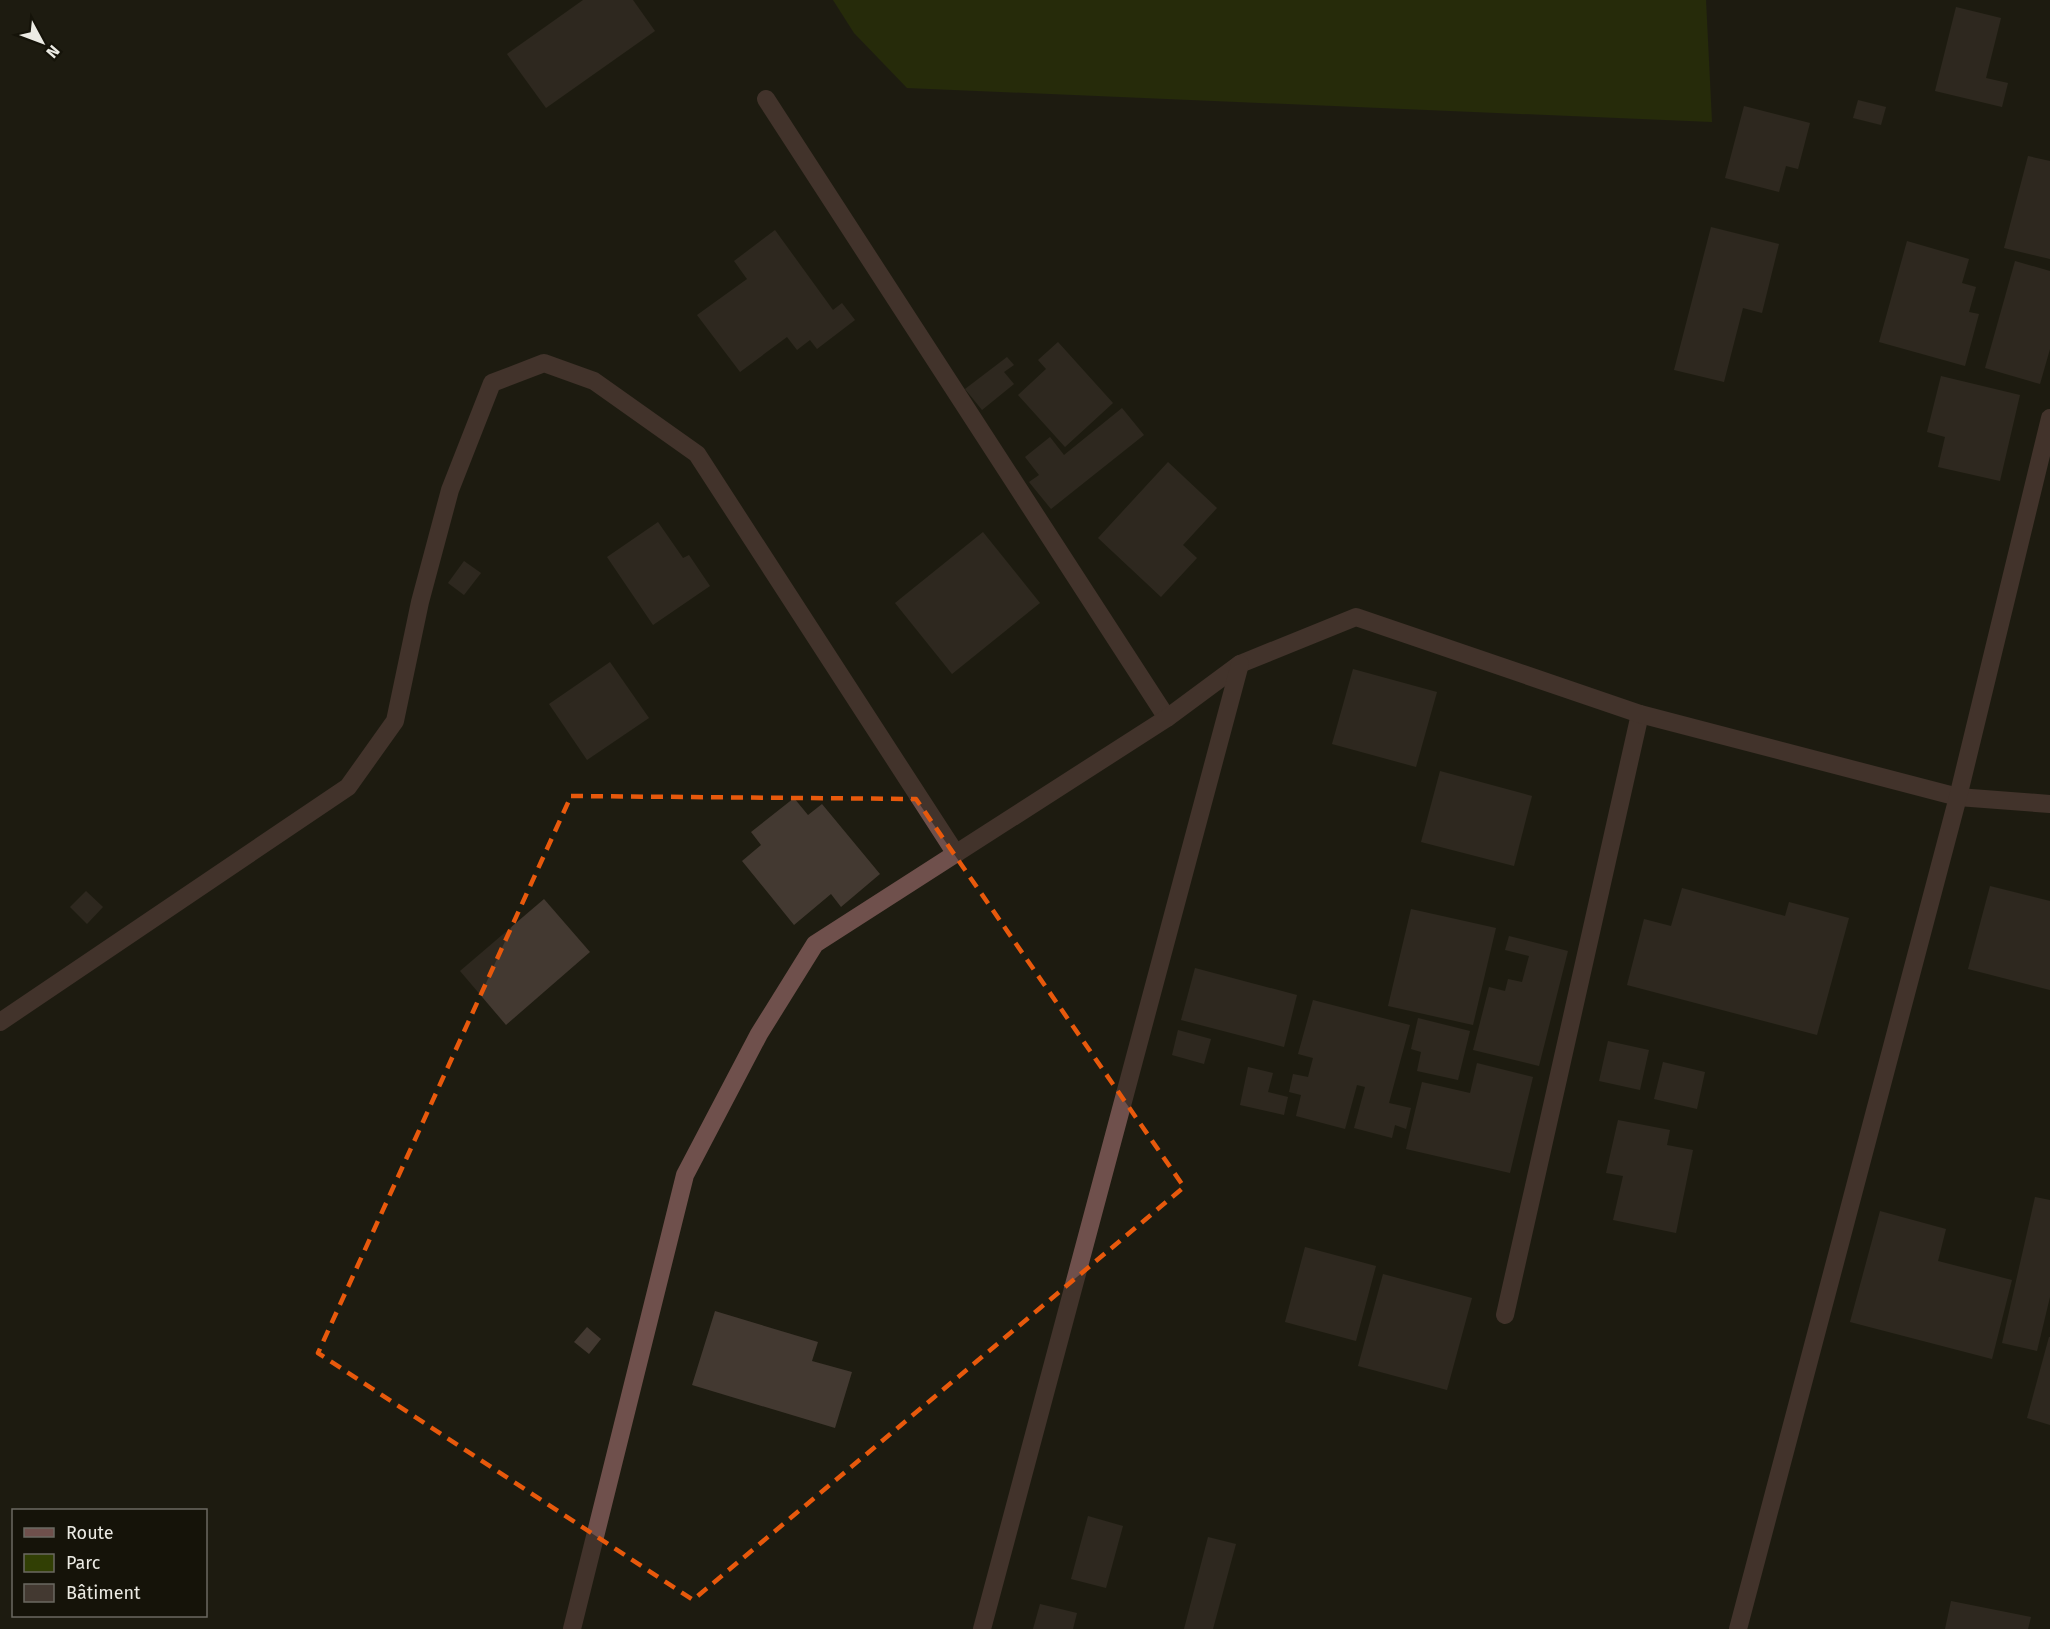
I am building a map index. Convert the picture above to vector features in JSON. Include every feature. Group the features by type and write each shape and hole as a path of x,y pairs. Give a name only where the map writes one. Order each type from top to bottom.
{"street":[{"path":"766,99 1167,718"},
{"path":"0,1022 348,787 395,721 420,602 450,490 492,383 544,363 594,381 697,454 956,854"},
{"path":"1738,1629 1958,797 2050,418"},
{"path":"572,1629 685,1175 759,1034 815,944 1167,718 1240,664 1356,617 1640,714 1958,797 2050,804"},
{"path":"982,1629 1240,664"},
{"path":"1505,1315 1640,714"}],"highlighted area":[{"path":"571,796 916,799 1184,1187 693,1600 318,1353"}],"green space":[{"path":"833,0 1706,0 1712,122 907,88 854,33"}],"building":[{"path":"583,0 633,0 655,31 546,108 507,54"},
{"path":"1956,7 2001,18 1986,78 2008,83 2002,107 1935,91"},
{"path":"1858,100 1886,107 1881,125 1853,118"},
{"path":"1744,106 1810,123 1798,169 1786,166 1779,192 1725,178"},
{"path":"2028,156 2050,161 2050,259 2004,248"},
{"path":"1711,227 1779,244 1762,313 1743,308 1724,382 1674,370"},
{"path":"775,230 833,310 842,303 855,320 817,349 810,340 797,350 787,337 740,372 697,315 747,279 734,261"},
{"path":"1907,241 1969,259 1962,283 1976,287 1969,312 1979,314 1965,366 1879,342"},
{"path":"2015,261 2050,271 2050,349 2040,384 1985,368"},
{"path":"1058,342 1113,403 1065,447 1018,395 1046,369 1038,360"},
{"path":"1007,357 1014,365 1004,372 1014,384 982,410 965,389"},
{"path":"1941,376 2020,395 2000,481 1938,467 1945,437 1927,432"},
{"path":"1122,408 1144,435 1051,509 1029,482 1039,475 1025,457 1050,437 1064,455"},
{"path":"1168,462 1217,508 1183,545 1197,558 1161,597 1098,538"},
{"path":"658,522 683,558 689,555 710,586 653,625 607,557"},
{"path":"983,532 1040,603 952,674 895,603"},
{"path":"464,561 481,573 464,595 448,583"},
{"path":"610,662 649,718 587,760 549,704"},
{"path":"1353,669 1437,692 1416,767 1332,744"},
{"path":"1440,771 1532,796 1514,866 1421,842"},
{"path":"794,798 808,815 822,804 880,874 841,907 831,894 794,925 742,861 761,845 751,832"},
{"path":"1990,886 2050,901 2050,990 1968,969"},
{"path":"1682,888 1785,916 1789,902 1849,918 1817,1035 1627,985 1644,919 1671,926"},
{"path":"86,891 103,907 87,924 70,907"},
{"path":"544,899 590,952 506,1025 460,971"},
{"path":"1411,909 1496,928 1473,1025 1388,1006"},
{"path":"1509,936 1568,951 1539,1066 1473,1050 1489,987 1505,991 1508,979 1522,982 1529,956 1505,950"},
{"path":"1195,968 1297,995 1284,1047 1181,1020"},
{"path":"1313,1000 1410,1025 1389,1103 1411,1108 1406,1129 1395,1125 1392,1138 1354,1128 1365,1087 1357,1085 1345,1129 1296,1116 1301,1095 1289,1092 1293,1074 1308,1077 1313,1058 1298,1054"},
{"path":"1418,1018 1470,1031 1458,1080 1417,1071 1421,1052 1411,1049"},
{"path":"1178,1030 1211,1039 1204,1064 1172,1055"},
{"path":"1608,1041 1649,1050 1640,1090 1599,1081"},
{"path":"1663,1062 1705,1072 1697,1109 1654,1099"},
{"path":"1477,1063 1533,1077 1510,1173 1406,1149 1422,1082 1470,1093"},
{"path":"1248,1067 1273,1073 1268,1092 1288,1097 1284,1115 1240,1105"},
{"path":"1618,1120 1670,1130 1667,1145 1693,1150 1676,1233 1613,1220 1623,1176 1606,1173"},
{"path":"2035,1197 2050,1200 2050,1297 2037,1351 2002,1343"},
{"path":"1880,1211 1946,1229 1938,1261 2012,1280 1992,1359 1850,1322"},
{"path":"1305,1247 1376,1266 1356,1341 1285,1322"},
{"path":"1383,1274 1472,1298 1447,1390 1358,1366"},
{"path":"715,1311 818,1342 812,1361 852,1372 835,1428 692,1385"},
{"path":"587,1327 601,1339 589,1354 574,1342"},
{"path":"2050,1337 2050,1425 2027,1418"},
{"path":"1088,1516 1123,1526 1106,1588 1071,1579"},
{"path":"1208,1537 1236,1544 1213,1629 1184,1629"},
{"path":"1951,1601 2031,1617 2028,1629 1945,1629"},
{"path":"1040,1604 1077,1613 1073,1629 1033,1629"}]}
